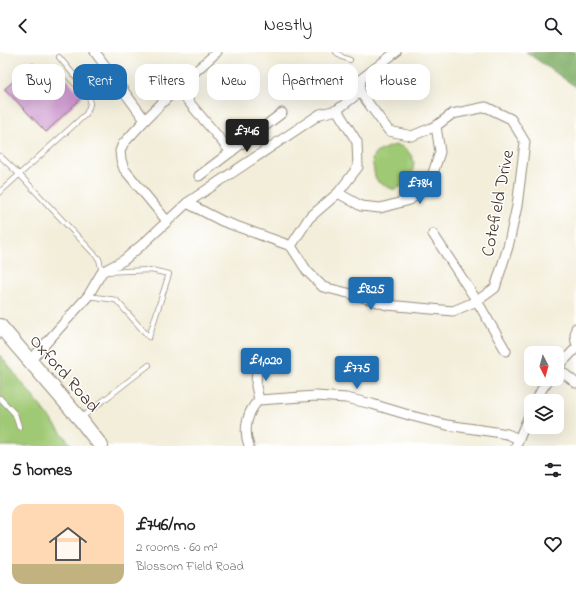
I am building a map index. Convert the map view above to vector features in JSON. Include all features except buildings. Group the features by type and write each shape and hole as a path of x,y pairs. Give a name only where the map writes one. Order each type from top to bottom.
{"main road":[{"name":"Oxford Road","path":"0,326 80,419 101,446"}],"street":[{"path":"95,52 145,120"},
{"path":"30,361 88,296 102,272 124,260 187,203 320,114 337,110 360,92 361,79 396,52"},
{"path":"199,67 214,53"},
{"name":"Cotefield Drive","path":"290,246 307,271 323,287 356,295 387,305 453,311 477,301 495,288 508,247 517,206 525,142 512,118 486,107 452,114 436,126 412,136 389,131 360,92"},
{"path":"165,100 123,144 120,151 124,169 168,221"},
{"path":"187,100 231,152"},
{"path":"187,203 222,221 290,246 309,218 338,193 358,167 357,142 337,110"},
{"path":"198,176 282,113"},
{"path":"338,193 361,206 380,208 410,200 430,182 440,152 436,126"},
{"path":"432,234 477,301 506,351"},
{"path":"576,328 576,342"},
{"path":"564,361 576,348"},
{"path":"257,365 256,386 260,400"},
{"path":"564,374 576,383"},
{"path":"249,446 246,433 247,418 253,406 260,400 316,396 346,398 447,425 507,434 518,442 524,428"}],"lane":[{"path":"336,52 342,57 350,60"},
{"path":"0,192 86,114 90,105 88,92 59,57"},
{"path":"0,156 19,174 99,259 102,272 151,270 169,274 149,337 116,300 88,296"},
{"path":"80,419 149,365"},
{"path":"0,398 15,414 19,428"}],"green space":[{"path":"526,52 576,52 576,87"},
{"path":"396,145 404,147 412,156 414,162 412,175 406,184 396,189 392,189 378,182 375,177 372,159 374,154"},
{"path":"0,355 72,446 0,446"}]}
